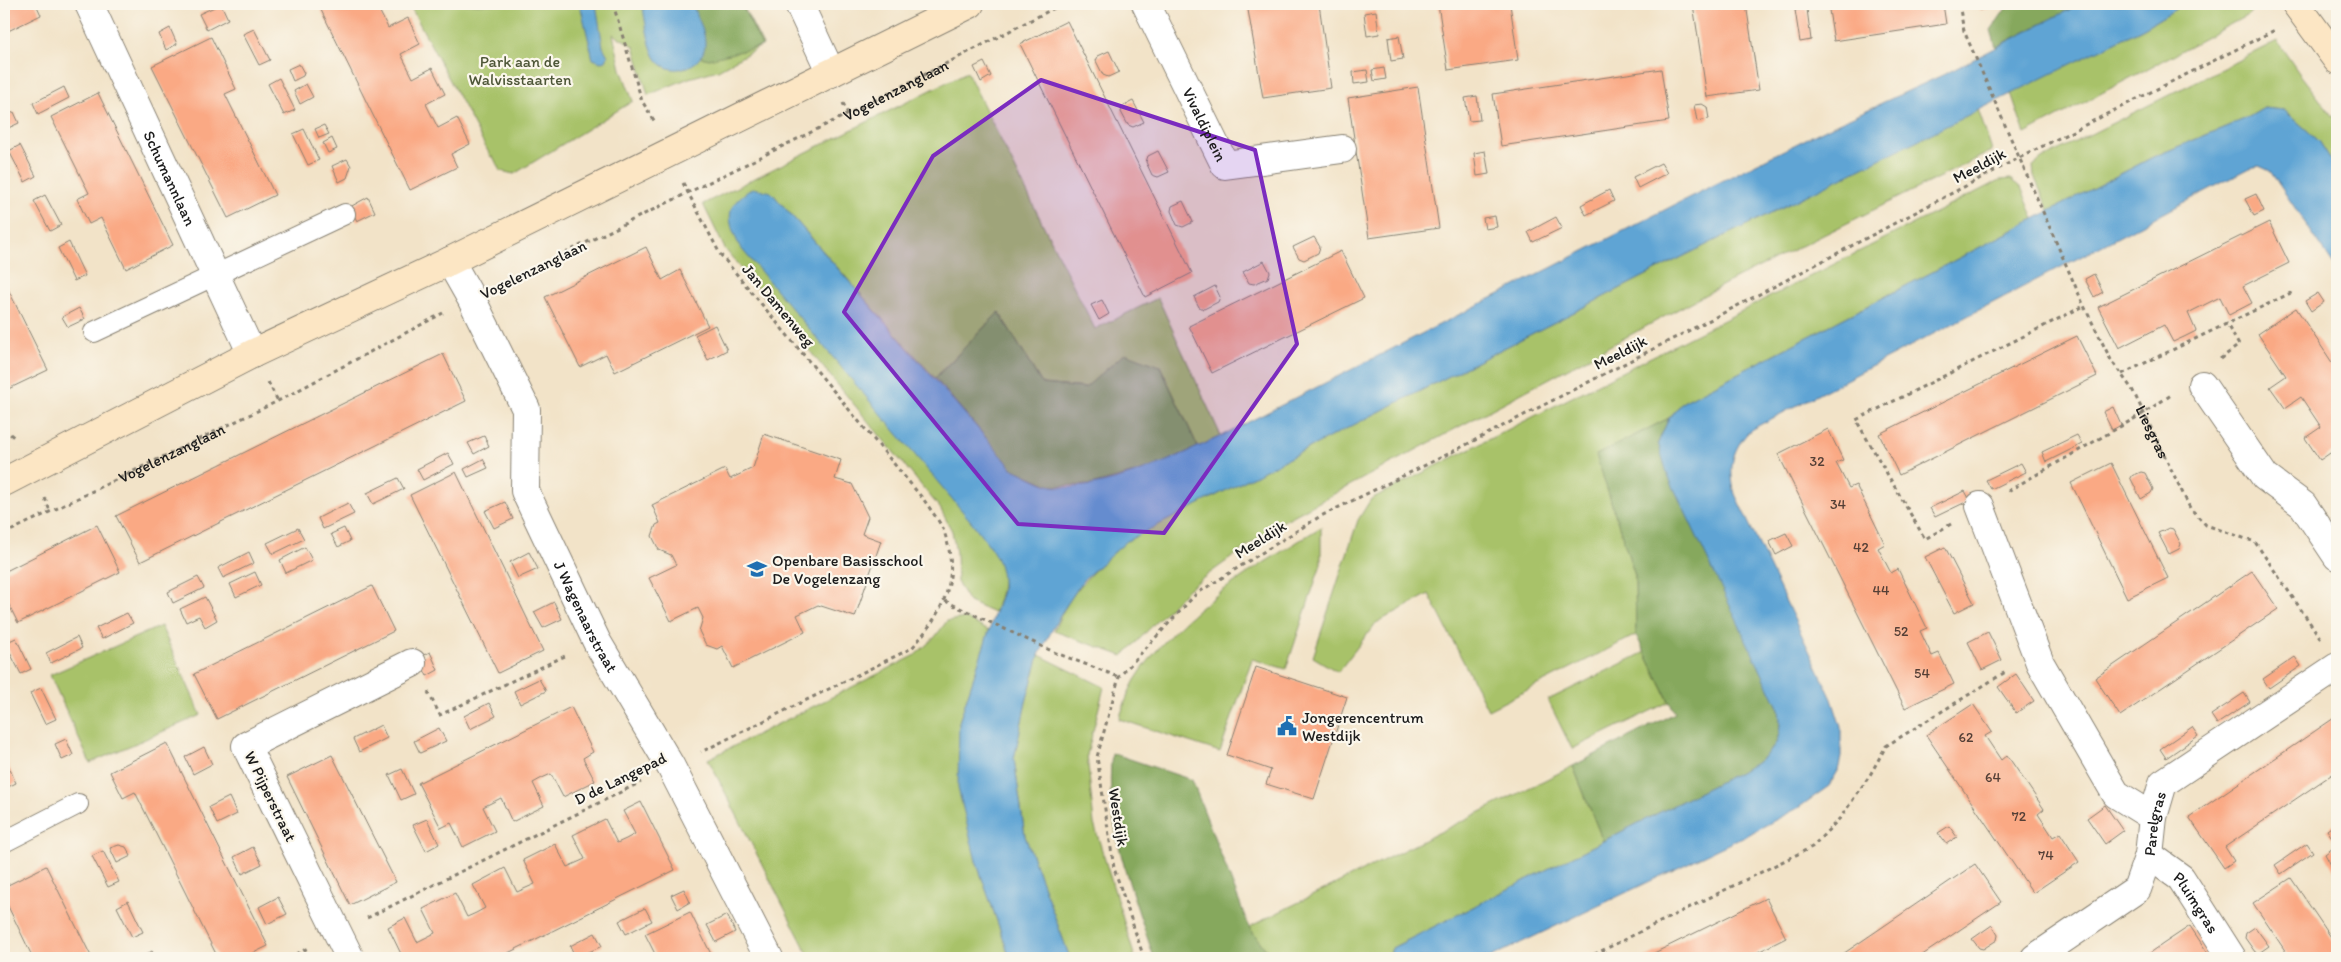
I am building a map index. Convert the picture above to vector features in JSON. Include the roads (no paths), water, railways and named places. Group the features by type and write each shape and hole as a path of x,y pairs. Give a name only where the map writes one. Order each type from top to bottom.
{"street":[{"name":"Schumannlaan","path":"89,4 252,354"},
{"path":"799,4 831,73"},
{"path":"4,482 252,354 450,261 670,154 970,4"},
{"name":"Vivaldiplein","path":"1146,4 1225,165 1342,149"},
{"path":"2301,10 2337,60"},
{"name":"J Wagenaarstraat","path":"450,261 471,298 526,409 525,491 597,642 672,767 769,958"},
{"path":"2202,385 2265,477 2303,505 2337,556"},
{"path":"1980,506 2040,664 2116,794 2154,817"},
{"name":"Parelgras","path":"2035,958 2136,888 2149,855 2154,817 2162,783 2332,656"},
{"name":"W Pijperstraat","path":"350,958 246,746 412,663"},
{"name":"Pluimgras","path":"2149,855 2181,878 2232,958"}],"lane":[{"path":"94,332 346,214"},
{"path":"4,842 78,804"}],"water":[{"path":"580,4 596,4 603,47 608,56 606,61 601,62 593,59"},
{"path":"642,4 692,4 701,24 705,40 703,53 698,60 684,68 676,69 668,68 661,64 655,57 650,45"},
{"path":"2080,4 2184,4 2144,28 1670,263 1127,541 1084,579 1060,615 1039,655 1026,702 1014,759 1025,836 1070,958 1010,958 976,861 958,788 959,722 1002,591 999,563 991,548 974,525 740,247 730,221 732,207 736,201 753,188 771,192 1013,469 1052,486 1092,485 1138,472 1221,436 1684,200 1834,125 1947,73"},
{"path":"2264,108 2284,110 2319,141 2337,169 2337,270 2270,171 2259,166 2250,168 1752,429 1740,443 1733,458 1732,466 1735,494 1832,699 1841,727 1841,757 1838,771 1829,786 1798,808 1751,833 1489,958 1389,958 1392,948 1755,764 1769,752 1777,741 1780,727 1779,709 1668,476 1658,443 1669,418 1683,402 2153,157 2247,118"}],"place":[{"name":"Openbare Basisschool De Vogelenzang","path":"757,569"},
{"name":"Jongerencentrum Westdijk","path":"1287,726"}],"park label":[{"name":"Park aan de Walvisstaarten","path":"520,70"}]}
